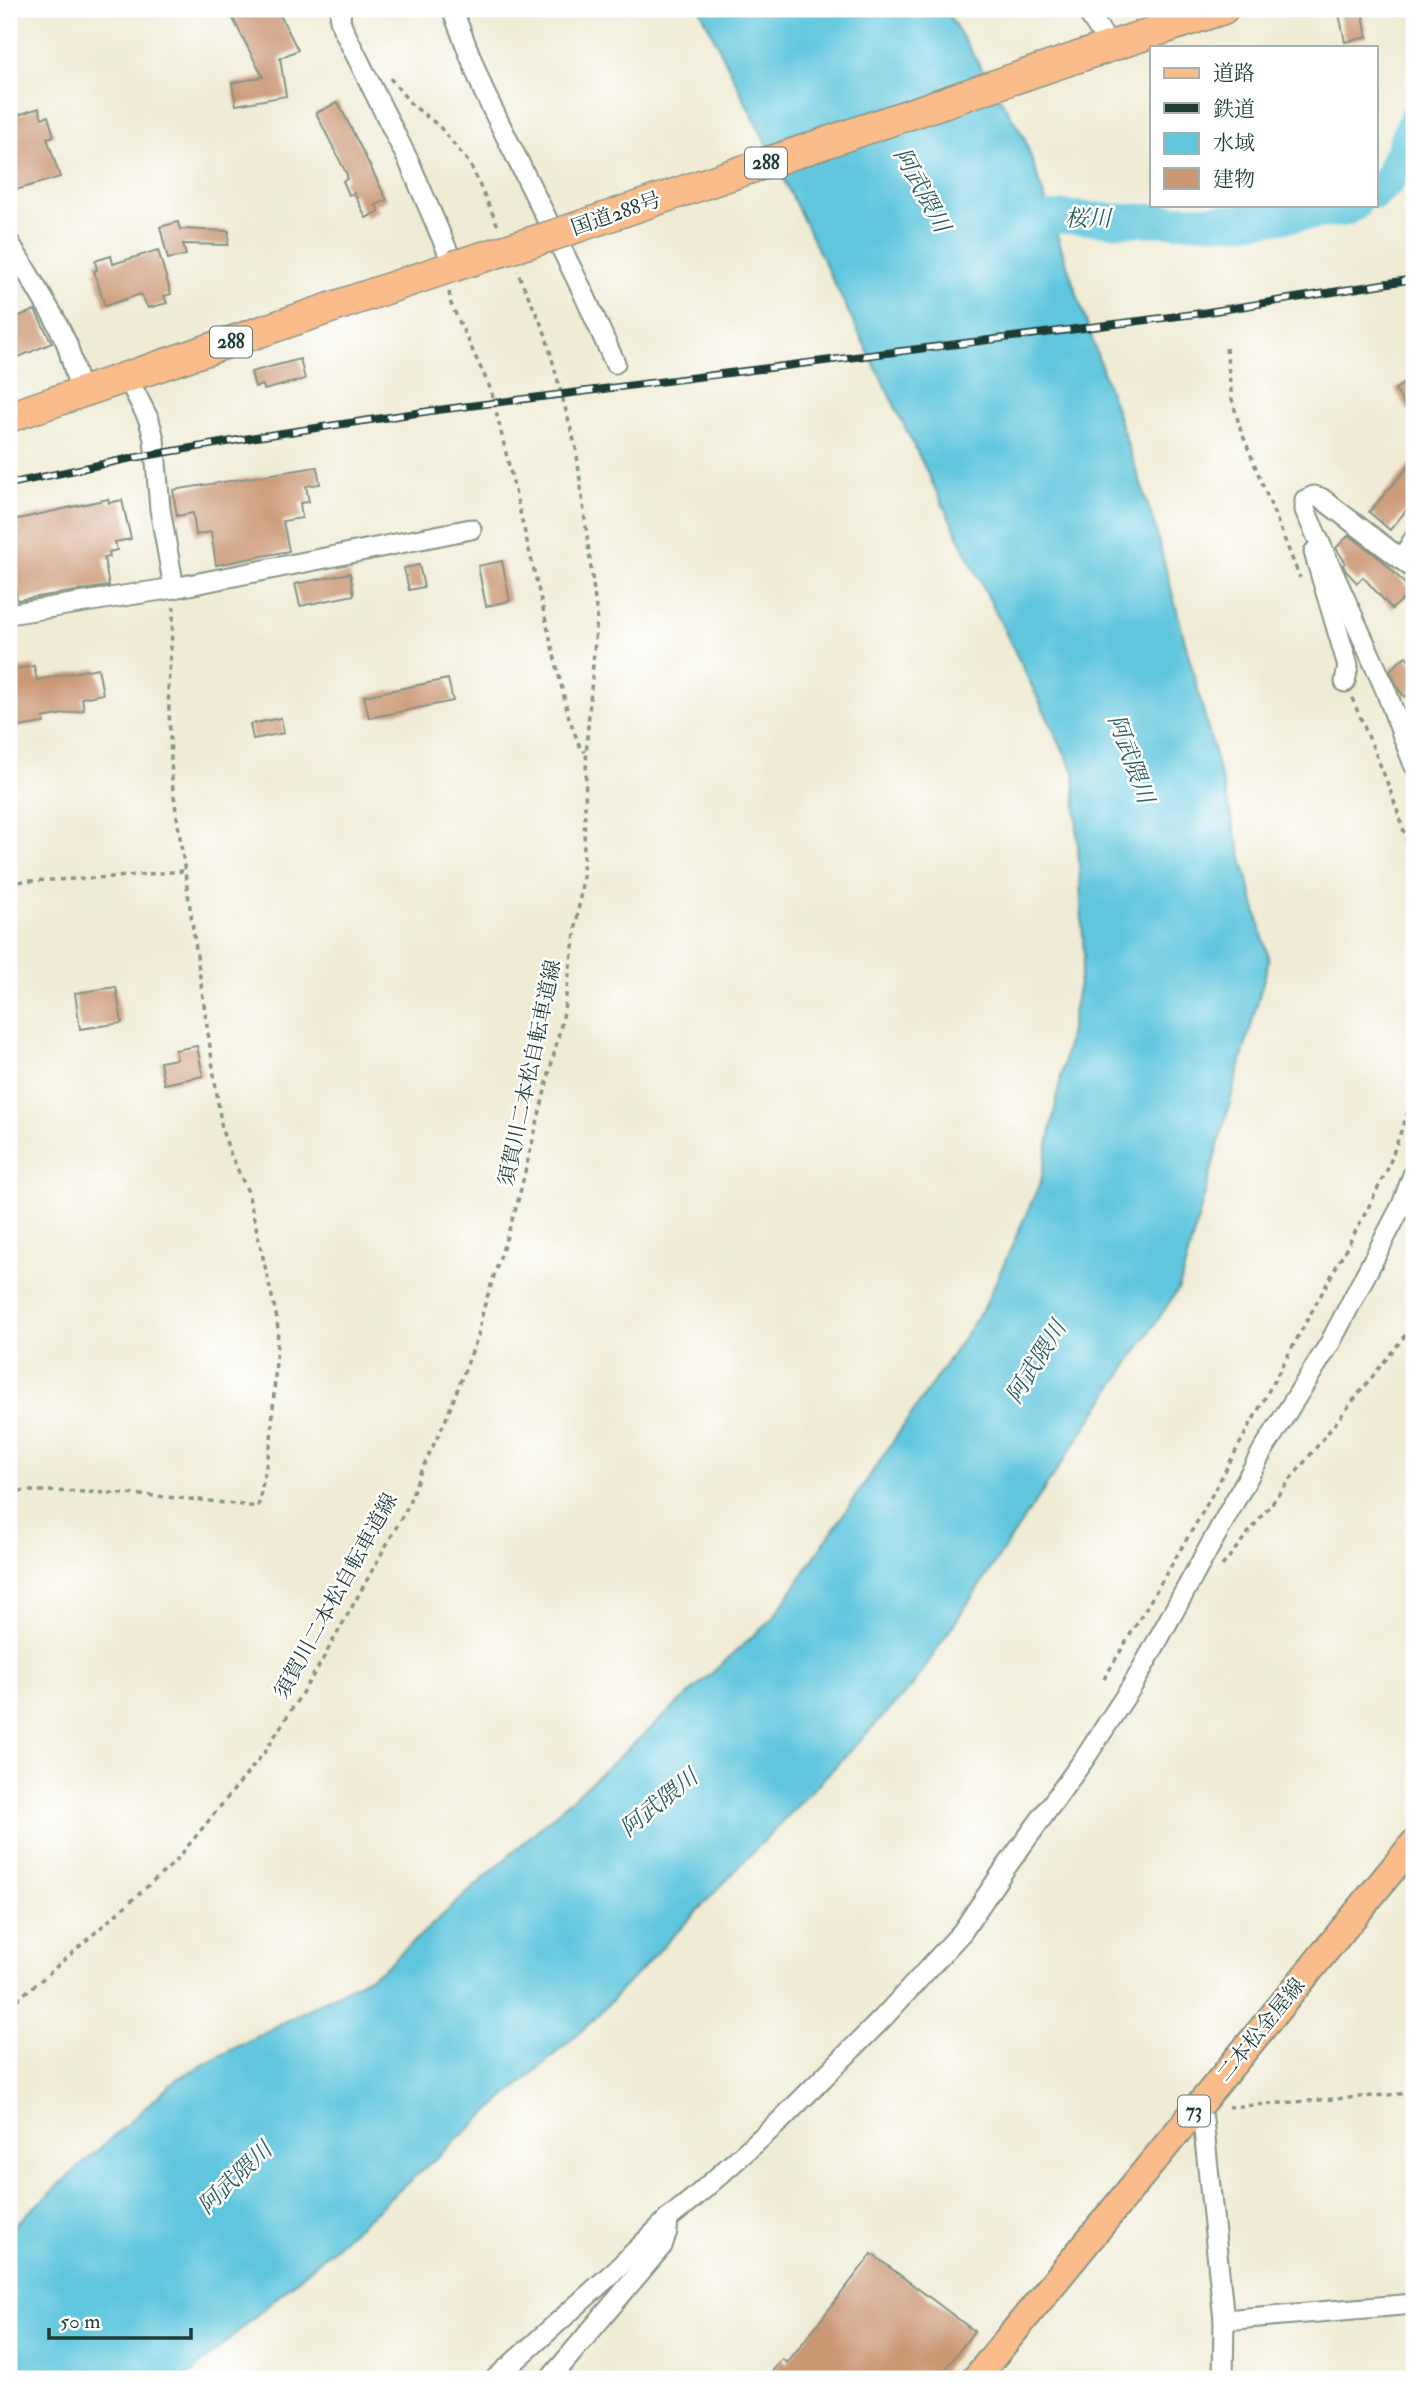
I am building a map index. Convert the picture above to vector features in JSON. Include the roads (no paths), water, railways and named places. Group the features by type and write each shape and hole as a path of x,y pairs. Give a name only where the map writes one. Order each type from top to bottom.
{"highway":[{"name":"国道288号","path":"9,417 1223,9"}],"main road":[{"name":"二本松金屋線","path":"975,2379 1414,1843"}],"street":[{"path":"341,9 343,29 410,164 449,268"},
{"path":"452,9 484,92 615,363"},
{"path":"1086,9 1110,46"},
{"path":"9,242 67,344 81,393"},
{"path":"127,377 149,420 154,439 160,509 174,588"},
{"path":"1414,539 1408,564 1321,498 1308,498 1304,503 1384,686 1414,765"},
{"path":"1310,520 1311,541 1348,666 1345,682"},
{"path":"9,614 174,588 471,529"},
{"path":"495,2379 780,2120 881,2020 962,1932 1085,1758 1134,1683 1262,1452 1330,1343 1402,1205 1414,1172"},
{"path":"1196,2109 1203,2120 1224,2320 1223,2379"},
{"path":"550,2379 662,2246 668,2219"},
{"path":"1224,2320 1414,2304"}],"water":[{"name":"阿武隈川","path":"700,9 945,9 1024,137 1153,520 1269,960 1179,1288 913,1685 590,2023 184,2379 9,2379 9,2230 178,2078 382,1970 773,1618 985,1306 1041,1181 1084,957 1074,772"}],"waterway":[{"name":"桜川","path":"1378,190 1389,180 1414,120"},
{"name":"桜川","path":"1007,221 1066,217 1240,221 1344,210 1352,206"}],"railway":[{"path":"9,484 127,459 430,411 1202,313 1414,279"}]}
